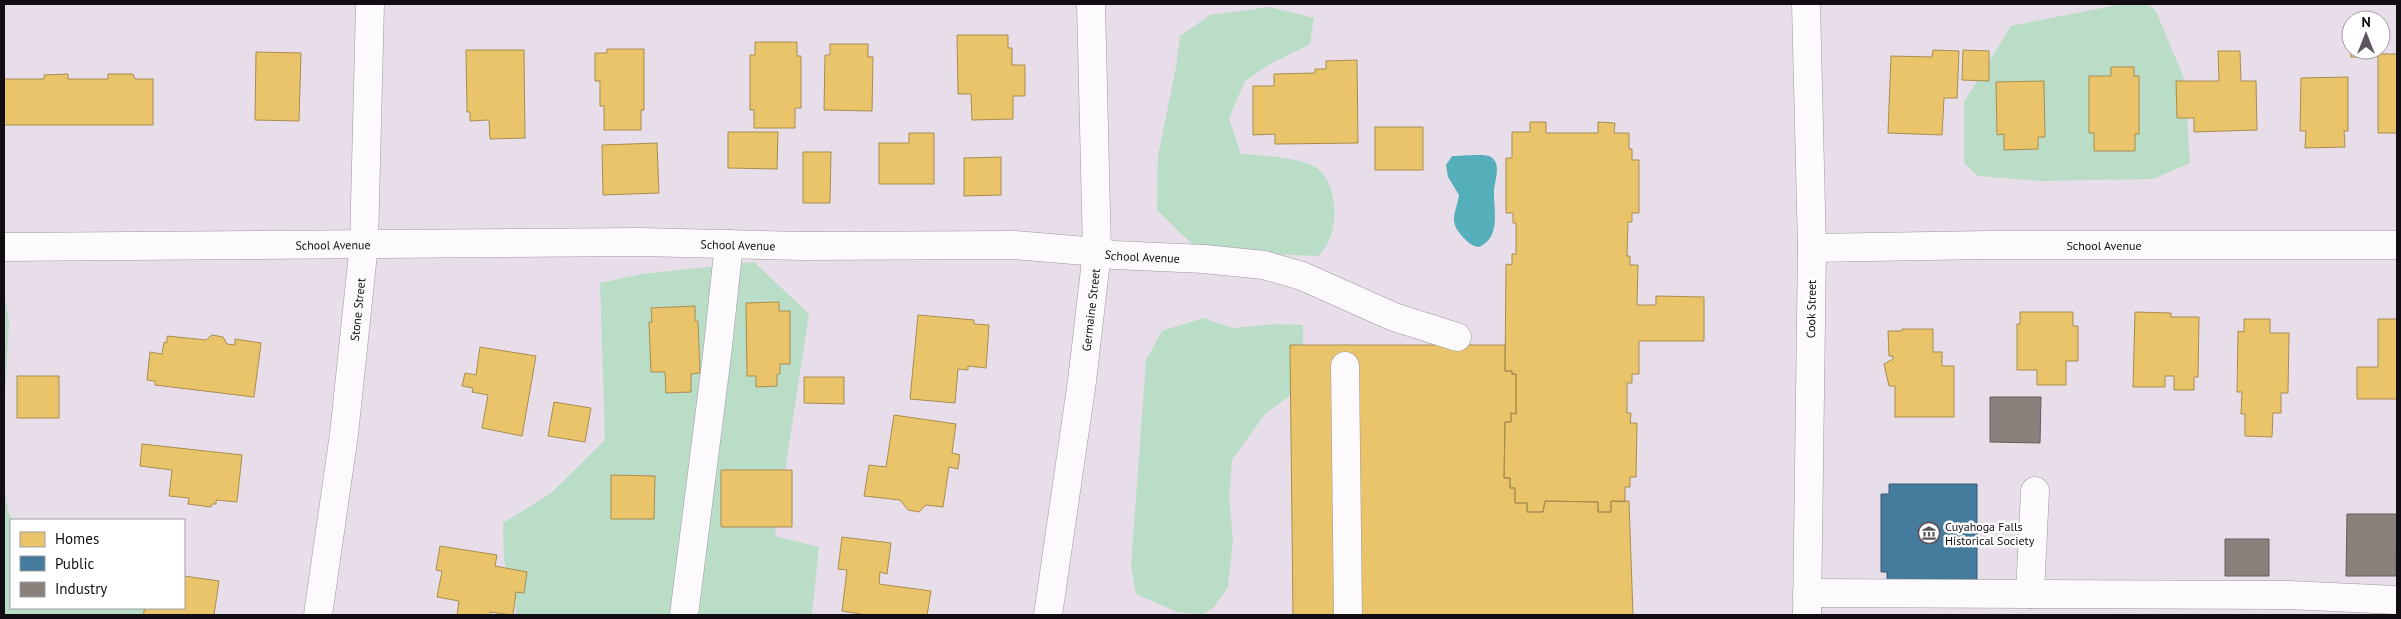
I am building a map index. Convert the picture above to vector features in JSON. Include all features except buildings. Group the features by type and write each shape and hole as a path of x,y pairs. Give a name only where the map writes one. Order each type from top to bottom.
{"street":[{"name":"Stone Street","path":"318,615 344,434 364,244 370,4"},
{"name":"Germaine Street","path":"1048,615 1082,381 1097,252 1091,4"},
{"name":"Cook Street","path":"1806,4 1812,248 1807,604"},
{"name":"School Avenue","path":"4,247 640,242 802,246 1015,245 1097,252 1114,256 1204,259 1264,265 1302,276 1394,317 1457,337"},
{"path":"684,615 718,355 729,244"},
{"name":"School Avenue","path":"1812,248 1987,245 2397,245"},
{"path":"1345,366 1348,615"},
{"path":"2030,594 2035,491"},
{"path":"1807,604 2030,594 2289,595 2397,600"}],"green space":[{"path":"2122,4 2148,4 2156,11 2185,81 2190,163 2153,179 2040,181 1978,176 1964,163 1964,102 2011,26"},
{"path":"1270,7 1314,18 1310,44 1270,64 1245,81 1229,118 1241,154 1302,162 1317,168 1325,176 1333,199 1333,225 1325,248 1318,256 1246,253 1192,244 1157,210 1158,156 1176,67 1180,36 1210,15"},
{"path":"754,262 809,314 775,536 819,547 812,615 516,615 515,600 504,560 503,523 551,493 605,440 600,283 642,274"},
{"path":"4,292 9,322 4,415"},
{"path":"1203,318 1233,328 1279,324 1303,325 1304,385 1265,414 1232,460 1229,497 1233,540 1228,587 1214,607 1203,614 1177,612 1136,594 1131,566 1146,360 1162,331"},
{"path":"4,487 9,515 12,519 10,519 10,609 163,609 163,615 4,615"}],"water":[{"path":"1479,155 1488,156 1495,160 1497,175 1494,190 1495,223 1491,237 1479,247 1472,245 1466,240 1455,226 1454,217 1459,195 1448,177 1446,165 1452,156"}],"place":[{"name":"Cuyahoga Falls Historical Society","path":"1929,533"}]}
